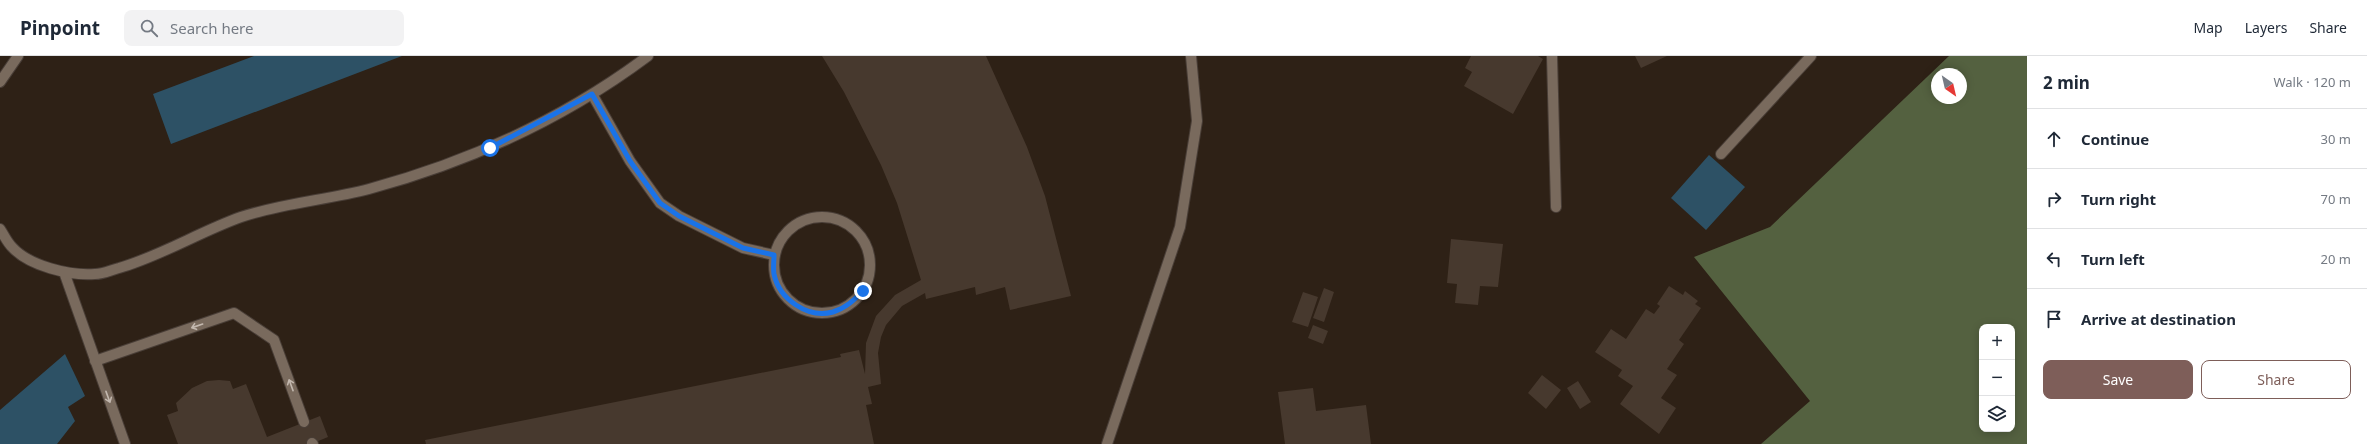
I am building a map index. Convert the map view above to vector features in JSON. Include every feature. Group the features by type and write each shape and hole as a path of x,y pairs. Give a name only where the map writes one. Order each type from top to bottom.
{"lane":[{"path":"0,82 18,56"},
{"path":"0,230 13,248 37,264 64,272 95,274 135,263 241,217 290,204 367,189 431,172 490,148 592,94 648,56"},
{"path":"1108,444 1180,227 1197,121 1191,56"},
{"path":"1552,56 1556,207"},
{"path":"1721,154 1811,56"},
{"path":"592,94 630,161 660,203 679,216 743,248 774,255"},
{"path":"831,216 849,224 862,237 870,254 870,274 863,291 849,305 832,312 813,312 795,305 782,292 774,274 774,255 781,238 794,224 812,217 831,216"},
{"path":"64,272 125,444"},
{"path":"95,361 234,313 274,340 304,422"}],"green space":[{"path":"1949,56 2027,56 2027,444 1761,444 1810,401 1694,257 1770,227 1931,73 1931,104 1967,104 1967,68 1936,68"}],"water":[{"path":"254,56 402,56 171,144 153,94"},
{"path":"1709,155 1745,187 1706,230 1671,198"},
{"path":"65,354 85,396 68,407 75,421 57,444 0,444 0,410"}],"building":[{"path":"822,56 986,56 1027,147 1045,196 1071,296 1010,310 1005,287 976,295 975,287 926,299 925,293 902,306 886,325 881,337 878,353 881,384 868,387 872,404 866,405 874,444 426,444 425,440 841,357 840,354 859,350 865,374 866,343 876,316 895,295 921,280 897,203 881,165 844,92"},
{"path":"1471,56 1538,56 1543,59 1513,114 1464,86 1472,72 1465,68"},
{"path":"1635,56 1667,56 1641,68"},
{"path":"1451,239 1503,244 1498,287 1480,286 1478,305 1455,303 1457,284 1447,283"},
{"path":"1669,286 1683,295 1685,291 1698,301 1695,304 1701,308 1679,340 1684,344 1667,369 1677,375 1661,398 1676,408 1659,434 1620,404 1633,386 1618,376 1622,370 1595,352 1611,329 1626,339 1646,309 1654,314 1660,306 1657,304"},
{"path":"1324,288 1334,292 1324,322 1313,318"},
{"path":"1303,292 1318,297 1308,327 1292,322"},
{"path":"1313,325 1328,331 1323,344 1308,338"},
{"path":"1542,375 1561,390 1546,409 1528,393"},
{"path":"207,381 230,381 233,389 246,384 267,437 320,416 328,437 311,444 178,444 167,415 178,411 176,403 192,388"},
{"path":"1578,381 1591,402 1580,409 1567,388"},
{"path":"1313,388 1316,411 1366,405 1371,444 1285,444 1278,392"}],"route":[{"path":"490,148 546,120 592,94 630,161 644,183 660,203 679,216 743,248 774,255 774,274 782,292 795,305 813,312 832,312 849,305 863,291"}]}
